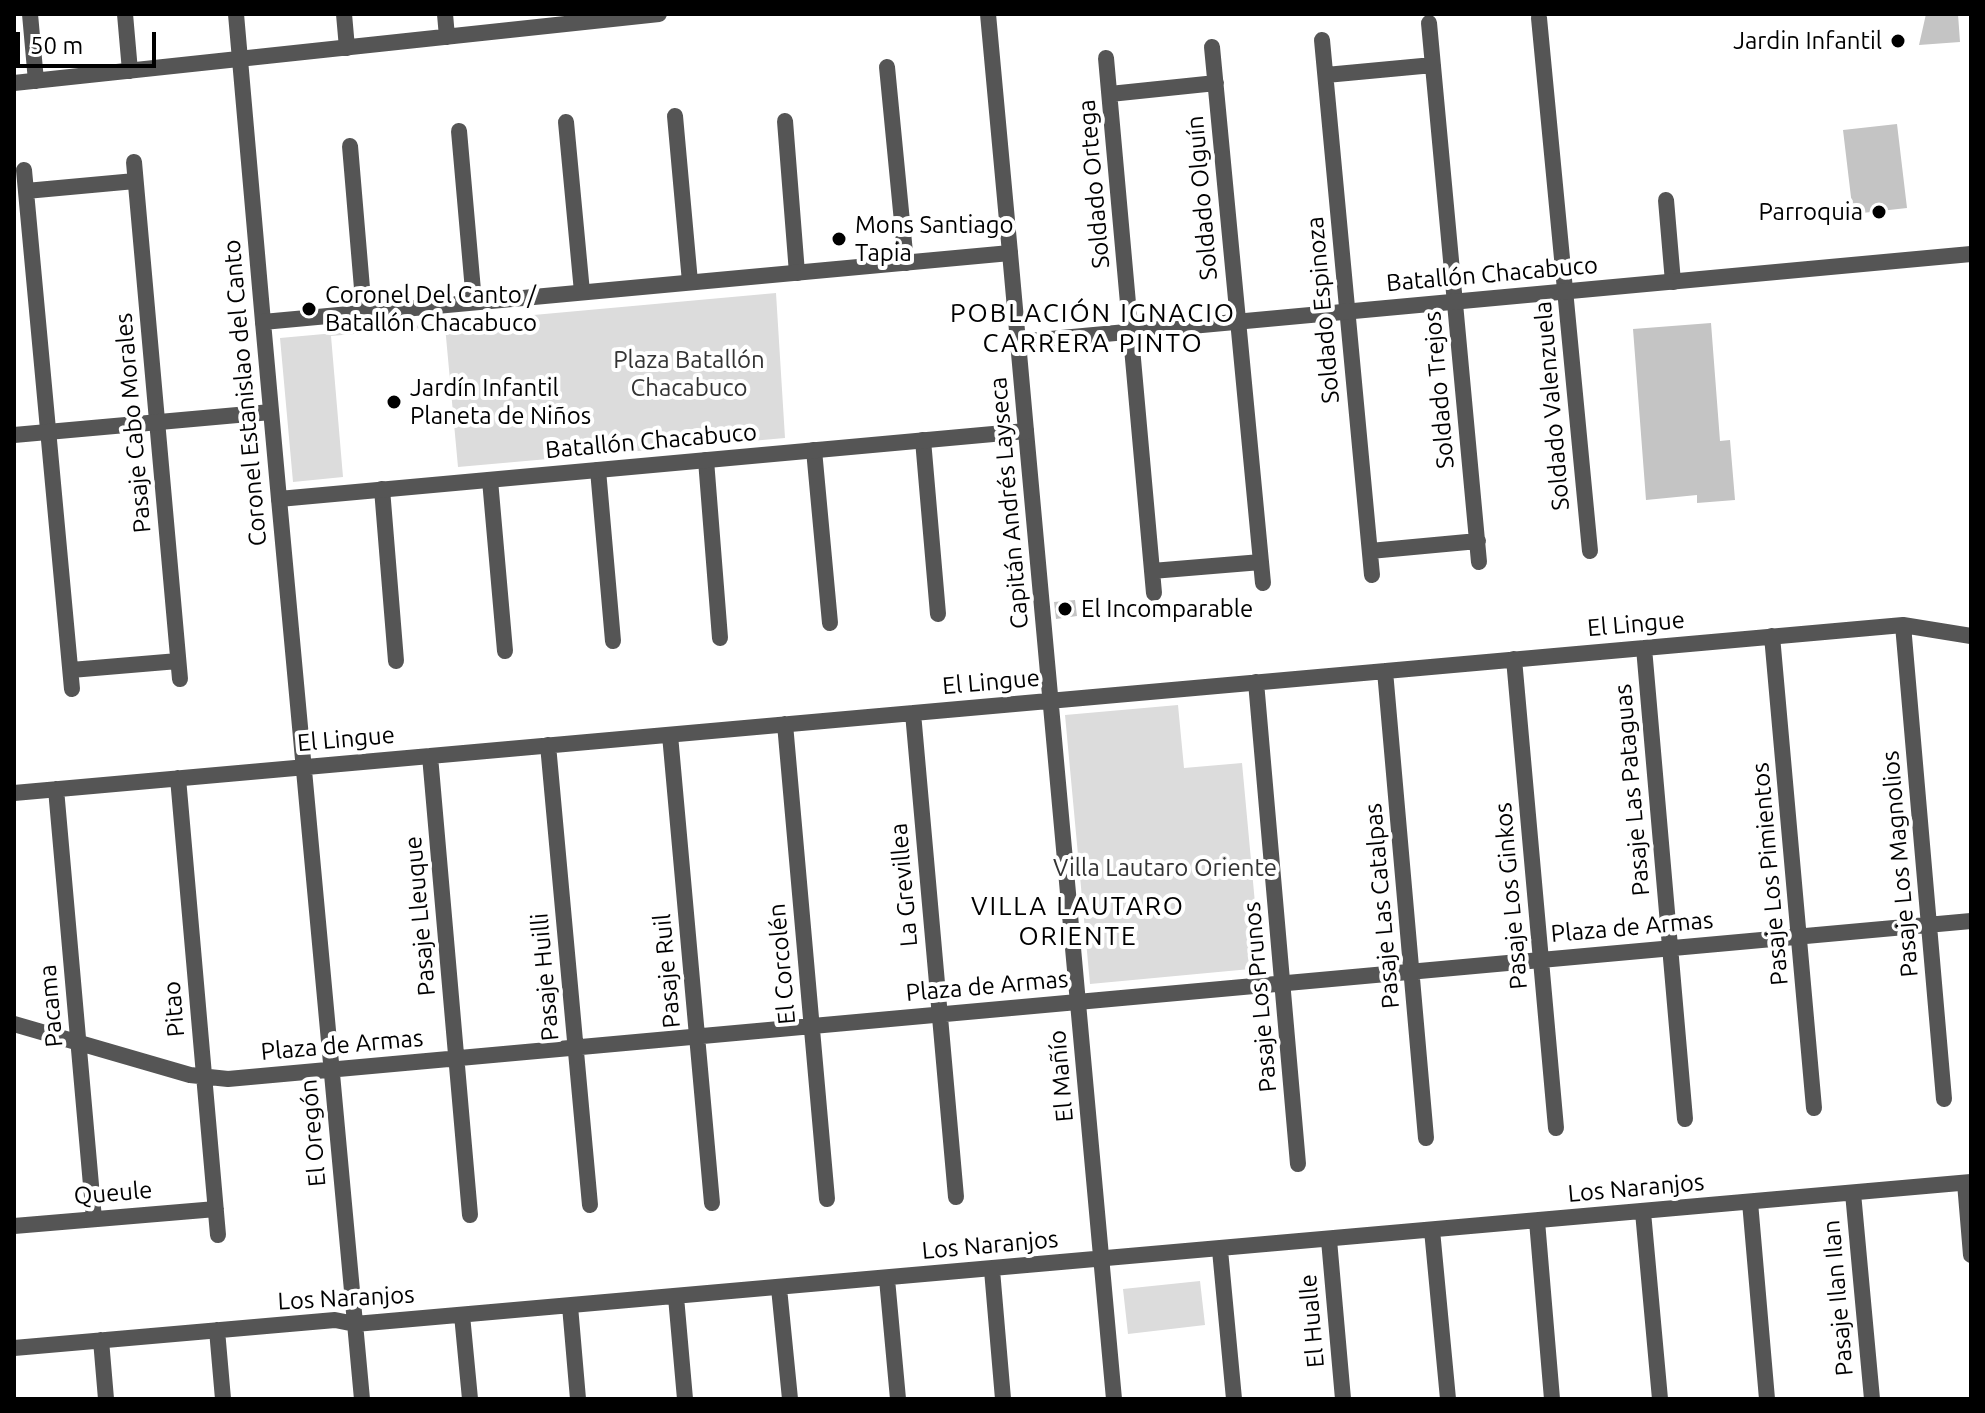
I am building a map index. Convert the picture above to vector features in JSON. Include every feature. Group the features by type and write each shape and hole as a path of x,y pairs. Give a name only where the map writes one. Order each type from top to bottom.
{"street":[{"path":"30,14 36,81"},
{"path":"125,14 130,71"},
{"name":"Coronel Estanislao del Canto","path":"236,14 304,767"},
{"path":"344,14 347,48"},
{"path":"445,14 447,37"},
{"name":"Capitán Andrés Layseca","path":"988,14 1051,701"},
{"path":"14,83 447,37 545,20 648,15"},
{"name":"Soldado Valenzuela","path":"1539,18 1590,551"},
{"name":"Soldado Trejos","path":"1429,23 1479,562"},
{"name":"Soldado Espinoza","path":"1322,40 1372,575"},
{"name":"Soldado Olguín","path":"1212,47 1263,583"},
{"name":"Soldado Ortega","path":"1106,58 1154,593"},
{"path":"1326,75 1433,65"},
{"path":"887,67 906,263"},
{"path":"1110,94 1216,83"},
{"path":"675,116 690,282"},
{"path":"785,121 797,273"},
{"path":"566,122 582,292"},
{"path":"459,131 474,302"},
{"path":"350,146 364,312"},
{"name":"Pasaje Cabo Morales","path":"134,162 180,679"},
{"path":"24,170 72,689"},
{"path":"26,191 135,181"},
{"path":"1666,200 1673,282"},
{"path":"263,322 1010,253"},
{"name":"Batallón Chacabuco","path":"1018,342 1971,254"},
{"path":"14,435 271,412"},
{"name":"Batallón Chacabuco","path":"279,499 1026,431"},
{"path":"923,440 938,614"},
{"path":"814,450 830,623"},
{"path":"706,460 720,638"},
{"path":"598,470 613,641"},
{"path":"490,480 505,651"},
{"path":"382,489 396,661"},
{"path":"1370,551 1478,541"},
{"path":"1152,571 1261,562"},
{"name":"El Lingue","path":"14,793 1903,625 1971,636"},
{"name":"Pasaje Los Magnolios","path":"1903,625 1944,1099"},
{"name":"Pasaje Los Pimientos","path":"1772,636 1814,1108"},
{"name":"Pasaje Las Pataguas","path":"1644,648 1685,1119"},
{"name":"Pasaje Los Ginkos","path":"1514,659 1556,1128"},
{"path":"71,670 178,661"},
{"name":"Pasaje Las Catalpas","path":"1385,671 1426,1138"},
{"name":"Pasaje Los Prunos","path":"1256,682 1298,1164"},
{"name":"El Mañío","path":"1051,701 1114,1399"},
{"name":"La Grevillea","path":"913,713 956,1197"},
{"name":"El Corcolén","path":"785,724 827,1199"},
{"name":"Pasaje Ruil","path":"670,735 712,1203"},
{"name":"Pasaje Huilli","path":"548,745 590,1205"},
{"name":"Pasaje Lleuque","path":"430,756 470,1215"},
{"name":"El Oregón","path":"304,767 362,1399"},
{"name":"Pitao","path":"178,778 218,1235"},
{"name":"Pacama","path":"56,789 94,1219"},
{"name":"Plaza de Armas","path":"14,1024 204,1078 456,1059 1971,921"},
{"path":"1968,1183 1971,1255"},
{"name":"Los Naranjos","path":"14,1348 335,1320 355,1324 570,1306 1968,1183"},
{"name":"Pasaje Ilan Ilan","path":"1853,1193 1872,1399"},
{"path":"1750,1202 1767,1399"},
{"name":"Queule","path":"14,1226 216,1209"},
{"path":"1643,1212 1660,1399"},
{"path":"1537,1221 1552,1399"},
{"path":"1432,1230 1448,1399"},
{"name":"El Hualle","path":"1329,1240 1343,1399"},
{"path":"1220,1250 1234,1399"},
{"path":"992,1270 1003,1399"},
{"path":"887,1279 898,1399"},
{"path":"779,1288 790,1399"},
{"path":"676,1297 685,1399"},
{"path":"570,1306 578,1399"},
{"path":"462,1315 470,1399"},
{"path":"217,1330 223,1399"},
{"path":"101,1340 106,1399"}],"green space":[{"name":"Plaza Batallón Chacabuco","path":"776,293 785,438 458,467 445,326 331,336 343,477 293,482 280,338"},
{"name":"Villa Lautaro Oriente","path":"1178,705 1184,768 1242,763 1261,968 1090,984 1065,715"},
{"path":"1200,1281 1205,1325 1128,1334 1123,1289"}],"building":[{"path":"1926,14 1958,14 1960,42 1919,45"},
{"path":"1897,124 1907,208 1853,214 1843,130"},
{"path":"1711,323 1720,441 1730,440 1735,500 1697,503 1697,495 1646,500 1633,329"},
{"name":"El Incomparable","path":"1075,600 1077,616 1056,619 1054,602"}],"place":[{"name":"Jardin Infantil","path":"1898,41"},
{"name":"Parroquia","path":"1879,212"},
{"name":"Mons Santiago Tapia","path":"839,239"},
{"name":"Coronel Del Canto / Batallón Chacabuco","path":"309,309"},
{"name":"Jardín Infantil Planeta de Niños","path":"394,402"},
{"name":"El Incomparable","path":"1065,609"}],"district":[{"name":"POBLACIÓN IGNACIO CARRERA PINTO","path":"1093,328"},
{"name":"VILLA LAUTARO ORIENTE","path":"1078,921"}]}
